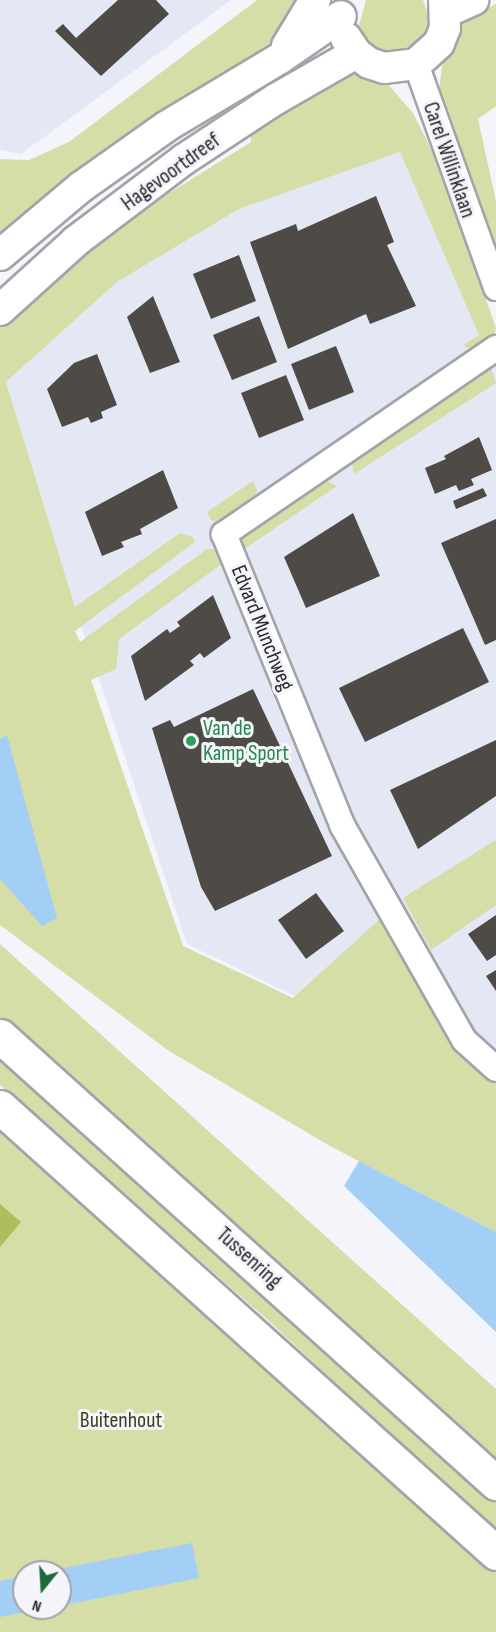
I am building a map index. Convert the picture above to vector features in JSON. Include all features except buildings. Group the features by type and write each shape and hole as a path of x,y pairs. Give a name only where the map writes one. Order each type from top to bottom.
{"highway":[{"name":"Tussenring","path":"0,1036 496,1483"},
{"path":"0,1107 496,1553"}],"main road":[{"path":"279,59 315,0"},
{"path":"342,8 348,42 356,53 384,68 416,64 439,43 454,4"},
{"name":"Hagevoortdreef","path":"0,255 119,160 279,59 342,8"},
{"name":"Hagevoortdreef","path":"0,310 76,241 183,160 276,99 356,53"}],"street":[{"name":"Carel Willinklaan","path":"416,64 496,288"},
{"name":"Edvard Munchweg","path":"496,348 224,534 342,825 464,1040 496,1069"}],"shaded area":[{"path":"0,0 231,0 21,154 0,150"},
{"path":"400,152 496,366 496,1087 386,1040 187,944 75,607 6,382 117,282 239,209"}],"green space":[{"path":"257,0 309,0 281,42 0,249 0,159 29,160 69,142"},
{"path":"366,0 423,0 430,22 422,43 403,55 379,53 370,46 359,25"},
{"path":"496,4 496,106 478,119 496,201 496,265 439,93 442,66 462,22"},
{"path":"356,72 387,83 413,113 439,165 496,328 494,339 476,353 463,345 479,335 400,152 239,209 117,282 6,382 75,607 180,533 193,537 195,542 75,631 80,642 207,549 214,549 223,563 119,639 116,669 91,680 183,946 293,998 383,916 496,1080 496,1232 330,1146 169,1051 0,925 0,318 107,226 163,197 251,142 250,133 345,73"},
{"path":"491,368 496,383 354,474 352,463 357,454"},
{"path":"253,481 257,490 254,502 223,523 211,520 207,512"},
{"path":"327,481 337,486 240,552 242,534 318,482"},
{"path":"496,840 496,905 431,950 403,898"},
{"path":"0,944 496,1389 496,1467 0,1020"},
{"path":"0,1054 496,1503 496,1533 270,1322 0,1085"},
{"name":"Buitenhout","path":"0,1124 496,1570 496,1632 0,1632"},
{"path":"0,1204 21,1222 0,1247"}],"water":[{"path":"7,735 57,918 42,926 0,879 0,739"},
{"path":"359,1161 496,1232 496,1332 344,1186"},
{"path":"192,1543 199,1578 72,1604 72,1566"},
{"path":"12,1578 12,1615 0,1617 0,1581"}],"place":[{"name":"Van de Kamp Sport","path":"191,741"}]}
